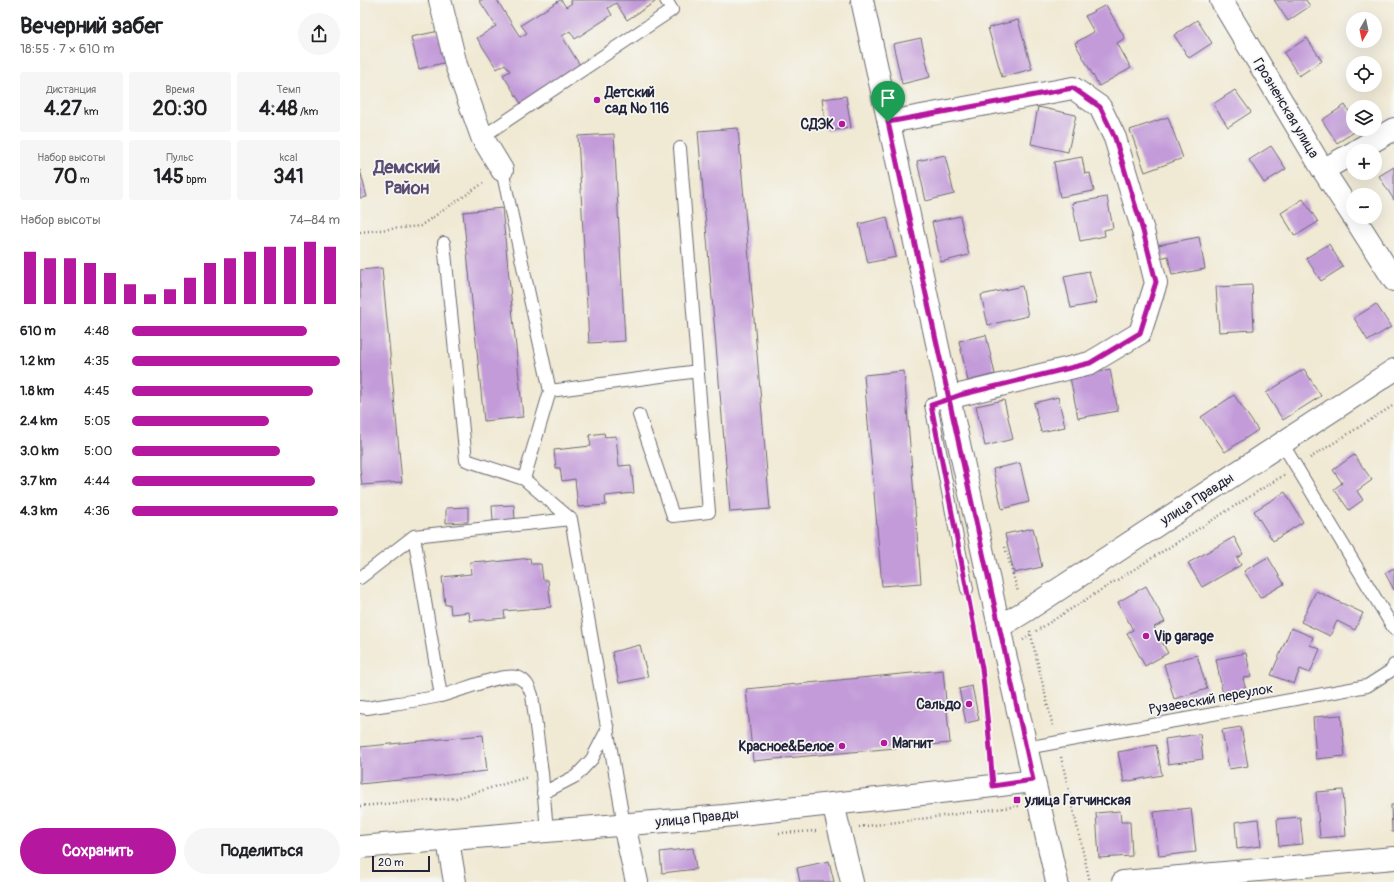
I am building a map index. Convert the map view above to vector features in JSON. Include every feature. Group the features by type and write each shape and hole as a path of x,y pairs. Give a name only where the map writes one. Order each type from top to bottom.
{"street":[{"path":"440,0 456,65 482,137 502,170"},
{"path":"862,0 999,627 1057,882"},
{"name":"Грозненская улица","path":"1222,1 1346,205"},
{"path":"888,122 1073,88 1100,107 1115,138 1156,282 1140,333 1090,363 949,399"},
{"path":"1368,144 1394,129"},
{"path":"1324,170 1346,156"},
{"name":"Грозненская улица","path":"1358,224 1394,280"},
{"name":"улица Правды","path":"999,627 1031,608 1394,370"},
{"name":"улица Правды","path":"360,848 624,825 833,804 1033,780"},
{"path":"833,804 852,882"},
{"path":"624,825 636,882"},
{"path":"448,841 456,882"},
{"path":"1123,882 1394,858"}],"lane":[{"path":"482,137 672,10 666,0"},
{"path":"639,415 673,516 709,512 680,148"},
{"path":"502,170 550,391 524,479"},
{"path":"444,243 466,460 524,479 572,519 624,825"},
{"path":"550,391 698,371"},
{"path":"949,399 931,405 966,589"},
{"path":"1282,443 1394,629"},
{"path":"360,578 414,536 572,519"},
{"path":"414,536 441,696"},
{"name":"Рузаевский переулок","path":"1026,748 1367,686 1392,670 1394,666"},
{"path":"360,707 366,708 441,696 503,677 516,677 524,680 529,685 532,695 542,773 547,831"},
{"path":"543,793 576,776 592,759 608,728"}],"path":[{"path":"360,232 420,226 502,170"},
{"path":"1306,461 1394,405"},
{"path":"1005,654 1031,634 1286,473"},
{"path":"966,589 982,668 993,786"},
{"path":"360,806 456,798 542,773"}],"building":[{"path":"479,0 497,0 520,37 527,33 521,25 560,0 566,7 572,3 570,0 654,0 655,2 627,20 616,3 608,8 612,15 575,39 570,31 562,36 581,67 522,105 503,75 510,71 505,64 497,69 477,38 496,26"},
{"path":"1274,0 1306,0 1310,6 1288,21"},
{"path":"1106,5 1125,38 1117,43 1131,68 1099,86 1075,43 1094,32 1085,16"},
{"path":"1018,20 1032,69 1002,77 988,28"},
{"path":"1197,20 1212,43 1189,58 1174,35"},
{"path":"439,31 447,62 419,69 411,37"},
{"path":"921,38 930,77 902,84 893,44"},
{"path":"1307,38 1322,61 1299,76 1284,53"},
{"path":"1235,90 1251,112 1228,127 1213,104"},
{"path":"846,96 851,128 827,131 822,99"},
{"path":"1345,105 1346,136 1348,136 1337,143 1322,120"},
{"path":"1038,107 1076,115 1068,152 1031,144"},
{"path":"1168,117 1183,158 1145,172 1130,130"},
{"path":"738,128 770,509 730,512 698,131"},
{"path":"614,134 625,341 589,343 578,136"},
{"path":"1271,146 1286,169 1264,183 1249,160"},
{"path":"945,155 954,194 926,201 917,161"},
{"path":"1082,157 1085,174 1090,173 1094,191 1060,197 1054,162"},
{"path":"1394,167 1394,200 1382,180 1382,174"},
{"path":"360,170 367,197 360,198"},
{"path":"1107,197 1113,228 1104,230 1105,236 1080,241 1072,203"},
{"path":"1303,199 1318,222 1295,236 1281,213"},
{"path":"502,208 523,417 484,421 463,212"},
{"path":"960,216 969,255 941,262 932,222"},
{"path":"887,217 896,257 868,263 859,224"},
{"path":"1199,237 1205,269 1172,275 1168,256 1160,258 1158,245"},
{"path":"1329,244 1343,267 1321,281 1306,258"},
{"path":"382,268 402,482 362,485 360,468 360,270"},
{"path":"1089,271 1097,303 1071,308 1064,276"},
{"path":"1252,285 1254,330 1219,332 1216,287"},
{"path":"1022,286 1028,316 988,325 981,295"},
{"path":"1376,304 1391,327 1368,341 1354,318"},
{"path":"986,335 995,374 968,381 959,341"},
{"path":"1110,369 1118,411 1078,418 1070,377"},
{"path":"1304,369 1321,396 1283,420 1266,393"},
{"path":"904,371 921,583 882,586 864,375"},
{"path":"1234,395 1258,430 1225,452 1201,417"},
{"path":"1058,397 1065,427 1041,432 1034,403"},
{"path":"1004,400 1013,439 985,446 976,406"},
{"path":"604,433 605,437 616,436 619,466 631,465 634,493 605,496 606,505 578,507 575,479 562,481 560,468 556,468 554,450 591,446 589,435"},
{"path":"1354,455 1372,480 1357,491 1363,500 1349,510 1334,489 1342,483 1333,470"},
{"path":"1020,463 1029,502 1002,509 993,469"},
{"path":"1285,492 1303,522 1273,541 1254,511"},
{"path":"514,505 515,520 493,521 492,506"},
{"path":"468,507 468,522 446,523 446,508"},
{"path":"1033,528 1042,567 1014,573 1005,534"},
{"path":"1234,537 1243,554 1237,558 1241,565 1202,587 1188,563"},
{"path":"1268,557 1284,584 1260,598 1244,571"},
{"path":"530,558 531,564 541,564 543,580 548,580 551,607 504,611 505,618 470,621 469,612 451,614 450,604 445,605 442,577 471,574 470,562 485,561 485,563"},
{"path":"1394,568 1394,590 1385,573"},
{"path":"1146,586 1165,622 1154,627 1168,653 1145,666 1127,633 1133,630 1118,602"},
{"path":"1316,591 1363,613 1355,630 1337,621 1330,636 1301,622"},
{"path":"1291,628 1313,637 1310,645 1320,649 1310,673 1300,669 1294,684 1271,675"},
{"path":"640,645 648,677 619,683 612,652"},
{"path":"1246,653 1251,677 1243,678 1246,691 1223,695 1216,659"},
{"path":"1197,655 1207,689 1174,699 1164,664"},
{"path":"943,670 950,743 753,761 746,689"},
{"name":"Сальдо","path":"972,686 979,720 966,723 959,689"},
{"path":"1341,715 1345,756 1316,759 1313,717"},
{"path":"1241,727 1248,766 1229,769 1222,730"},
{"path":"1200,734 1203,759 1168,764 1165,739"},
{"path":"483,735 487,771 360,784 360,747"},
{"path":"1156,745 1162,775 1124,782 1118,752"},
{"path":"1343,790 1346,836 1320,838 1316,792"},
{"path":"1391,805 1394,805 1394,832 1392,832"},
{"path":"1191,808 1196,852 1159,856 1154,812"},
{"path":"1120,811 1121,822 1130,822 1132,856 1099,858 1096,813"},
{"path":"1300,817 1303,844 1279,846 1277,819"},
{"path":"1258,819 1261,846 1237,849 1235,822"},
{"path":"693,848 696,869 662,873 660,852"},
{"path":"829,861 834,882 800,882 797,868"}],"place":[{"name":"Детский сад № 116","path":"597,100"},
{"name":"СДЭК","path":"842,124"},
{"name":"Vip garage","path":"1146,636"},
{"name":"Сальдо","path":"969,704"},
{"name":"Магнит","path":"884,743"},
{"name":"Красное&Белое","path":"842,746"},
{"name":"улица Гатчинская","path":"1017,800"}],"district":[{"name":"Демский Район","path":"407,177"}],"route":[{"path":"888,122 949,399 931,405 982,668 993,786 1033,780 949,399 1090,363 1140,333 1156,282 1143,231 1115,138 1100,107 1073,88 888,122"}]}
